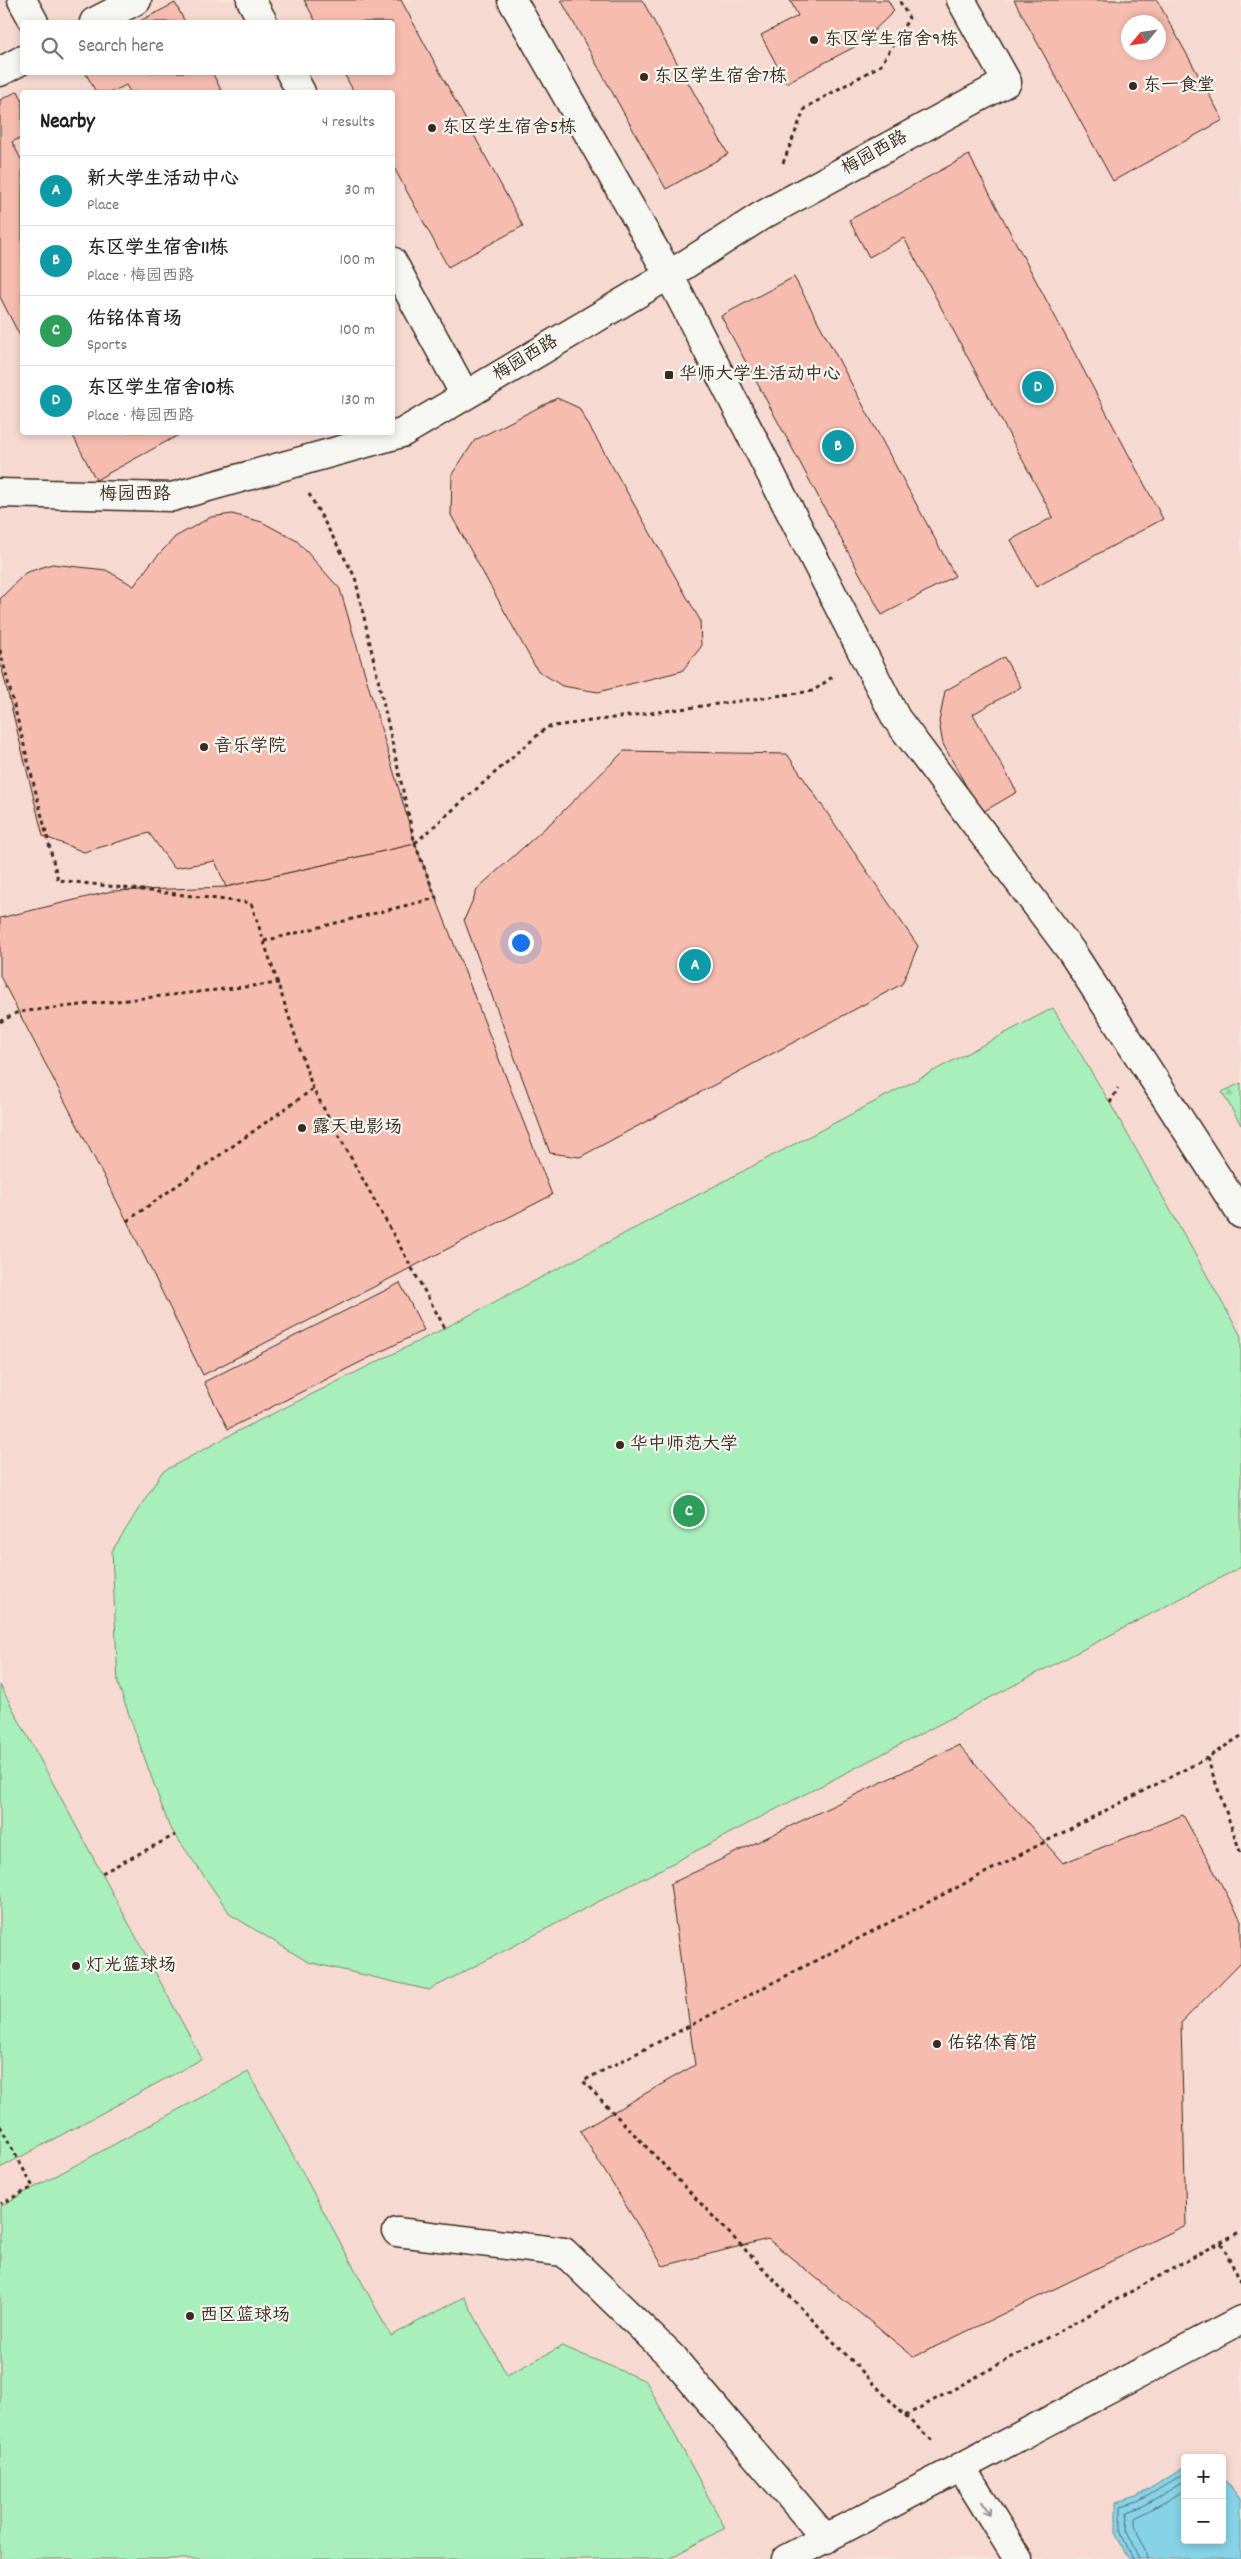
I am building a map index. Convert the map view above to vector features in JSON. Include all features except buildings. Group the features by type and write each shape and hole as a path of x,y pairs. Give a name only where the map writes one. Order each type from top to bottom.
{"street":[{"path":"22,0 33,20"},
{"path":"98,20 137,0"},
{"path":"251,0 262,20"},
{"path":"512,0 669,275 896,718 1071,951 1241,1214"},
{"name":"梅园西路","path":"395,435 402,433 669,275 761,216 1007,82 961,0"},
{"path":"0,72 20,61"},
{"path":"292,75 300,90"},
{"path":"395,267 465,395"},
{"name":"梅园西路","path":"1,491 172,497 395,435"},
{"path":"397,2232 564,2252 672,2357 826,2538"},
{"path":"786,2559 1241,2320"},
{"path":"961,2467 1018,2559"}],"path":[{"path":"761,216 805,108 881,65 909,18 900,0"},
{"path":"264,941 436,898 415,844 356,577 333,534 290,464"},
{"path":"0,650 58,880 251,903 313,1088 445,1328"},
{"path":"415,844 547,727 813,691 864,654"},
{"path":"0,1022 18,1012 279,983"},
{"path":"127,1221 313,1088"},
{"path":"1241,1736 1207,1758 582,2081 905,2416 1241,2231"},
{"path":"1207,1758 1241,1854"},
{"path":"102,1873 175,1835"},
{"path":"0,2126 32,2187 0,2204"},
{"path":"1221,2243 1241,2282"}],"shaded area":[{"name":"华中师范大学","path":"0,0 1241,0 1241,2559 0,2559"}],"green space":[{"path":"1053,1008 1110,1103 1241,1336 1241,1567 429,1990 308,1962 231,1915 169,1826 118,1684 112,1551 162,1472 238,1431 445,1328"},
{"path":"1241,1083 1241,1125 1222,1092"},
{"name":"灯光篮球场","path":"0,1685 202,2059 0,2168"},
{"name":"西区篮球场","path":"248,2072 391,2336 464,2297 507,2375 562,2346 646,2381 725,2528 668,2559 0,2559 0,2206"}],"water":[{"path":"1181,2469 1181,2544 1226,2544 1226,2481 1241,2500 1241,2559 1129,2559 1116,2535 1116,2503 1136,2497"}],"place":[{"name":"东区学生宿舍9栋","path":"814,40"},
{"name":"东区学生宿舍7栋","path":"644,77"},
{"name":"东一食堂","path":"1133,86"},
{"name":"东区学生宿舍5栋","path":"432,128"},
{"name":"华师大学生活动中心","path":"669,375"},
{"name":"东区学生宿舍10栋","path":"1038,387"},
{"name":"东区学生宿舍11栋","path":"838,446"},
{"name":"音乐学院","path":"204,747"},
{"name":"新大学生活动中心","path":"695,965"},
{"name":"露天电影场","path":"302,1128"},
{"name":"华中师范大学","path":"620,1445"},
{"name":"佑铭体育场","path":"689,1511"},
{"name":"灯光篮球场","path":"76,1966"},
{"name":"佑铭体育馆","path":"937,2044"},
{"name":"西区篮球场","path":"190,2316"}]}
